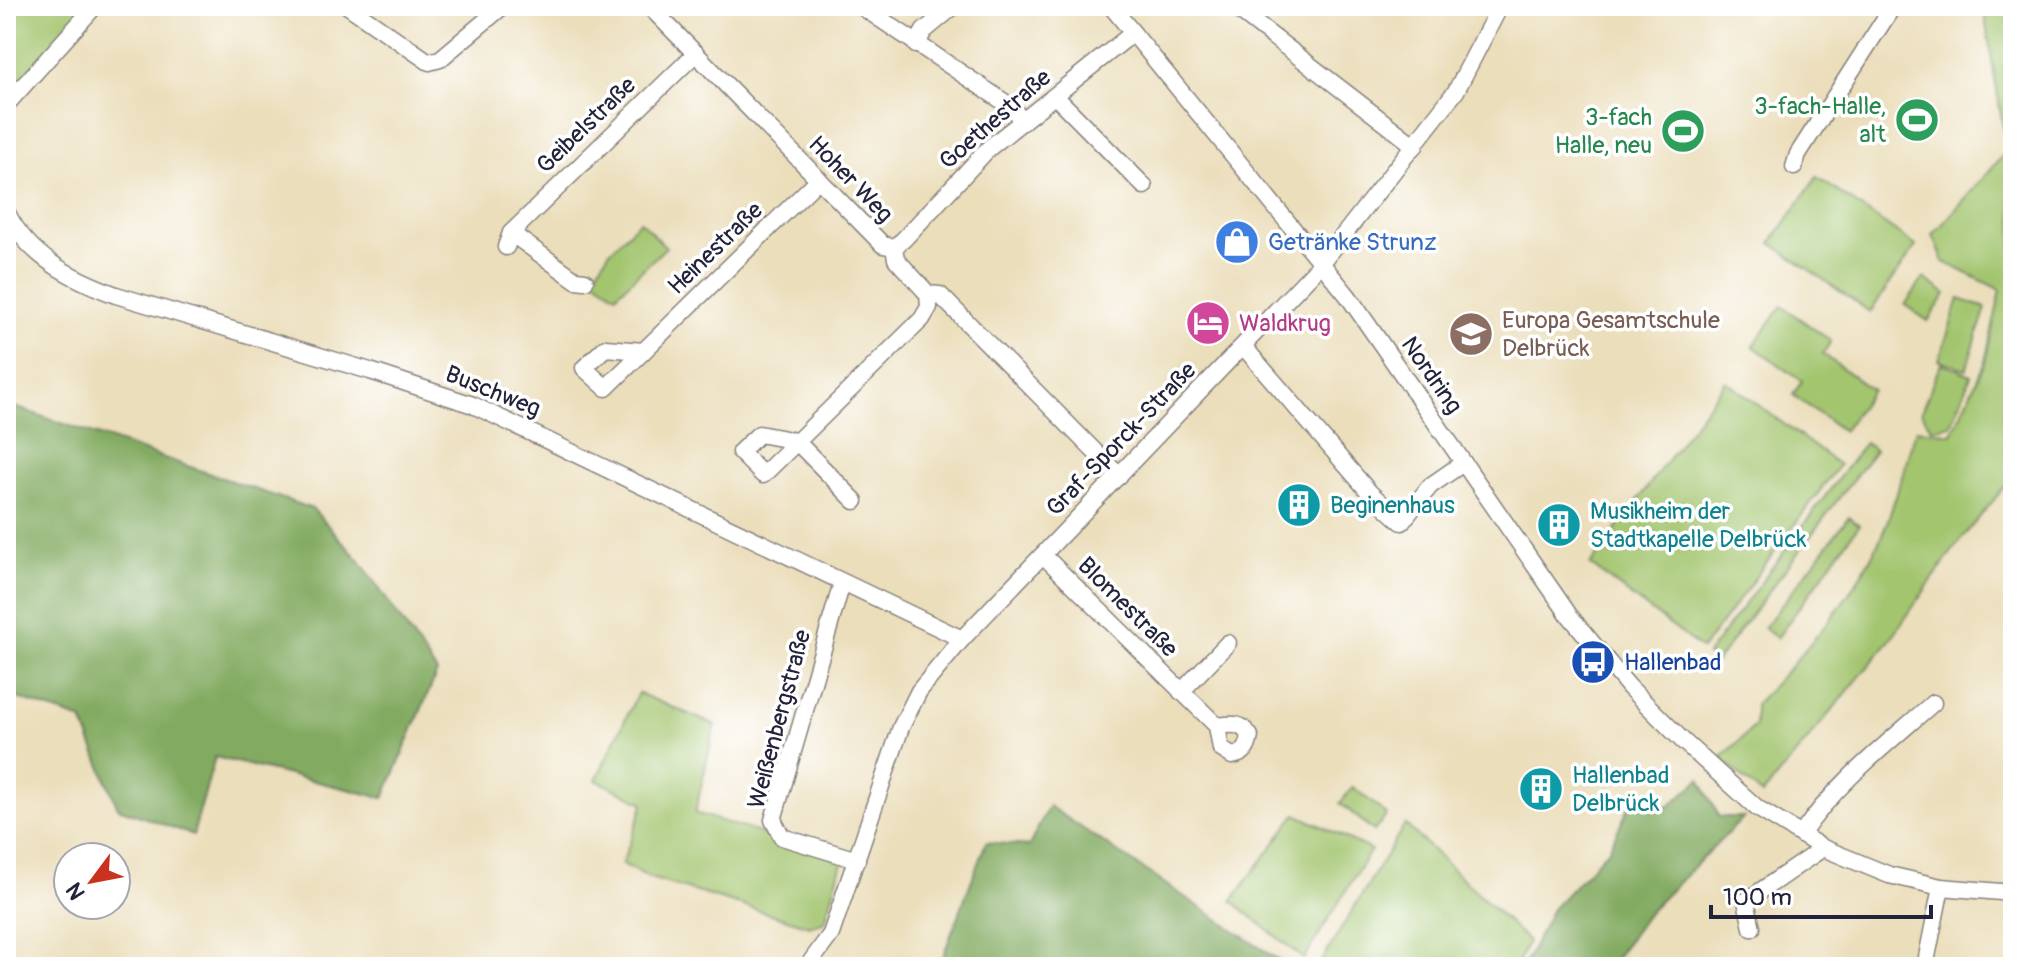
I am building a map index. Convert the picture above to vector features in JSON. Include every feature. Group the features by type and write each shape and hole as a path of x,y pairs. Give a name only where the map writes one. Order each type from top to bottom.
{"street":[{"path":"6,105 95,6"},
{"path":"348,6 429,62 440,59 503,6"},
{"name":"Hoher Weg","path":"649,6 883,245 894,247 896,259 928,294 940,295 1119,476"},
{"path":"861,6 1013,108 1022,122"},
{"path":"916,45 924,31 954,6"},
{"name":"Nordring","path":"1111,6 1348,296 1557,599 1607,663 1757,808 1801,835"},
{"path":"1233,6 1415,146"},
{"name":"Graf-Sporck-Straße","path":"807,967 831,934 901,727 919,691 962,639 1321,264 1456,91 1500,6"},
{"path":"1794,167 1798,154 1893,6"},
{"name":"Goethestraße","path":"894,247 989,148 1133,33"},
{"name":"Geibelstraße","path":"585,281 576,280 509,240 696,53"},
{"path":"1056,97 1144,186"},
{"name":"Heinestraße","path":"644,351 819,179"},
{"name":"Buschweg","path":"6,211 13,226 47,262 79,281 473,405 962,639"},
{"path":"855,501 796,441 922,319 929,307 928,294"},
{"path":"1243,346 1370,493 1402,522 1430,486 1463,463"},
{"name":"Blomestraße","path":"1043,555 1217,726"},
{"name":"Weißenbergstraße","path":"842,583 773,820 782,837 857,860"},
{"name":"Blomestraße","path":"1181,692 1228,643"},
{"path":"1933,703 1863,765 1813,817 1801,835 1823,848 1889,875 1941,887 2013,893"},
{"path":"1752,928 1746,901 1823,848"},
{"path":"1925,967 1941,887"}],"green space":[{"path":"6,6 88,6 6,98"},
{"path":"1983,6 2013,6 2013,375 2004,414 2013,450 2013,477 1958,543 1890,640 1762,795 1721,758 1755,726 1755,705 1828,622 1860,577 1885,528 1916,429 1952,434 1985,362 2001,290 1944,262 1933,235 2007,151"},
{"path":"1817,177 1916,246 1870,312 1771,243"},
{"path":"640,221 666,247 616,295 593,278 609,252"},
{"path":"1924,278 1946,294 1928,321 1905,305"},
{"path":"1959,299 1986,308 1966,369 1939,360"},
{"path":"1782,306 1831,341 1823,354 1872,390 1843,431 1793,395 1802,381 1753,346"},
{"path":"1941,363 1971,375 1951,425 1932,429 1921,412"},
{"path":"1726,381 1839,465 1702,649 1590,565"},
{"path":"6,404 313,509 360,561 437,672 384,798 215,757 193,835 118,808 82,720 6,694"},
{"path":"1865,443 1875,450 1716,662 1707,655"},
{"path":"1849,517 1859,525 1777,638 1764,628"},
{"path":"638,693 715,725 695,813 843,859 825,921 810,926 650,878 622,864 644,803 596,780"},
{"path":"1700,779 1719,817 1744,817 1648,913 1609,967 1523,967 1552,909 1609,849 1631,803 1668,807"},
{"path":"1353,787 1387,815 1374,831 1340,803"},
{"path":"1049,806 1289,967 939,967 986,842 1029,846"},
{"path":"1296,814 1371,850 1304,959 1232,901"},
{"path":"1405,824 1528,941 1516,967 1318,967"}],"place":[{"name":"3-fach-Halle, alt","path":"1917,120"},
{"name":"3-fach Halle, neu","path":"1683,131"},
{"name":"Getränke Strunz","path":"1237,242"},
{"name":"Waldkrug","path":"1208,323"},
{"name":"Europa Gesamtschule Delbrück","path":"1471,334"},
{"name":"Beginenhaus","path":"1299,505"},
{"name":"Musikheim der Stadtkapelle Delbrück","path":"1559,525"},
{"name":"Hallenbad","path":"1593,662"},
{"name":"Hallenbad Delbrück","path":"1541,789"}]}
